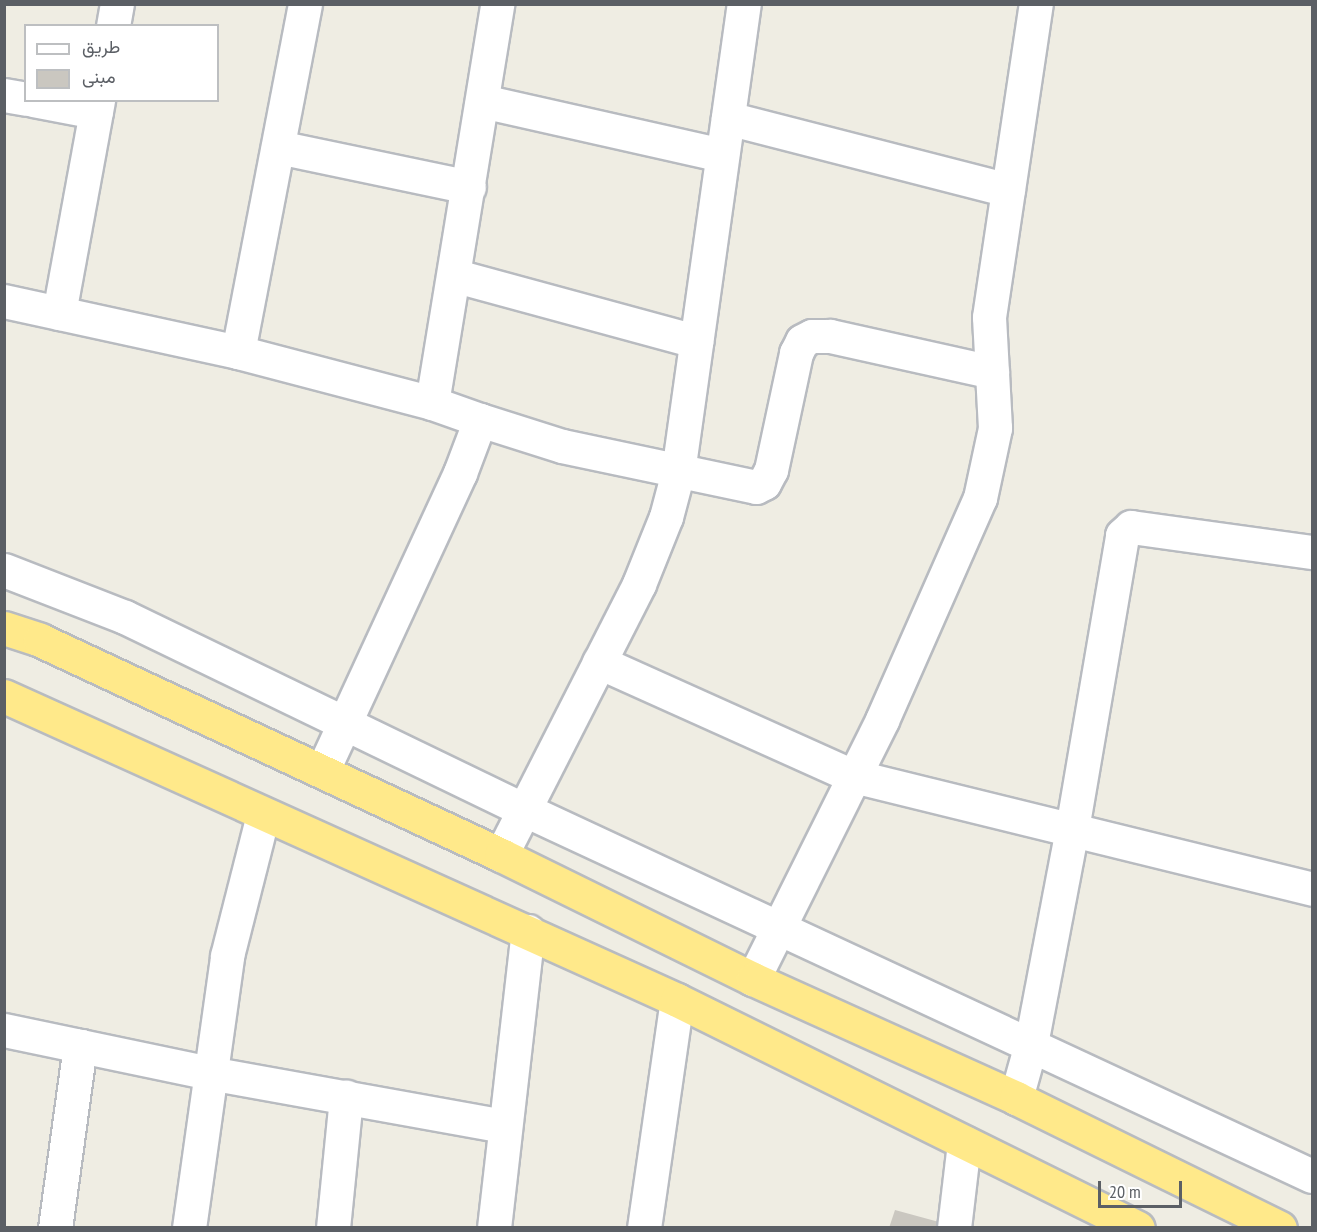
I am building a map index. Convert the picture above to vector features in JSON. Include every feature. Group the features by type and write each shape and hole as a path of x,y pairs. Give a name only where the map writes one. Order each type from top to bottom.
{"highway":[{"path":"4,628 322,771 501,855 753,979 1016,1098 1280,1227"},
{"path":"4,696 263,815 528,931 677,1000 1138,1227"}],"street":[{"path":"113,24 117,4"},
{"path":"238,352 305,4"},
{"path":"432,404 456,276 497,4"},
{"path":"501,855 639,584 666,517 678,472 744,4"},
{"path":"753,979 776,927 882,720 980,498 995,428 990,317 1036,4"},
{"path":"4,96 24,99"},
{"path":"482,101 722,155"},
{"path":"54,102 97,106 58,314"},
{"path":"728,118 1008,190"},
{"path":"278,147 469,188"},
{"path":"456,276 696,341"},
{"path":"4,301 238,352 432,404 562,446 745,487 764,483 771,470 796,353 802,341 812,336 830,336 992,372"},
{"path":"322,771 460,473 480,420"},
{"path":"1016,1098 1031,1044 1125,530 1131,527 1312,552"},
{"path":"4,570 125,616 523,809 1312,1176"},
{"path":"599,662 854,776 1312,889"},
{"path":"189,1227 209,1073 236,911 263,815"},
{"path":"494,1227 528,931"},
{"path":"644,1227 677,1000"},
{"path":"4,1030 209,1073 504,1126"},
{"path":"56,1227 80,1046"},
{"path":"333,1227 346,1097"},
{"path":"954,1227 964,1143"}],"building":[{"path":"895,1210 939,1222 939,1228 889,1228"}]}
